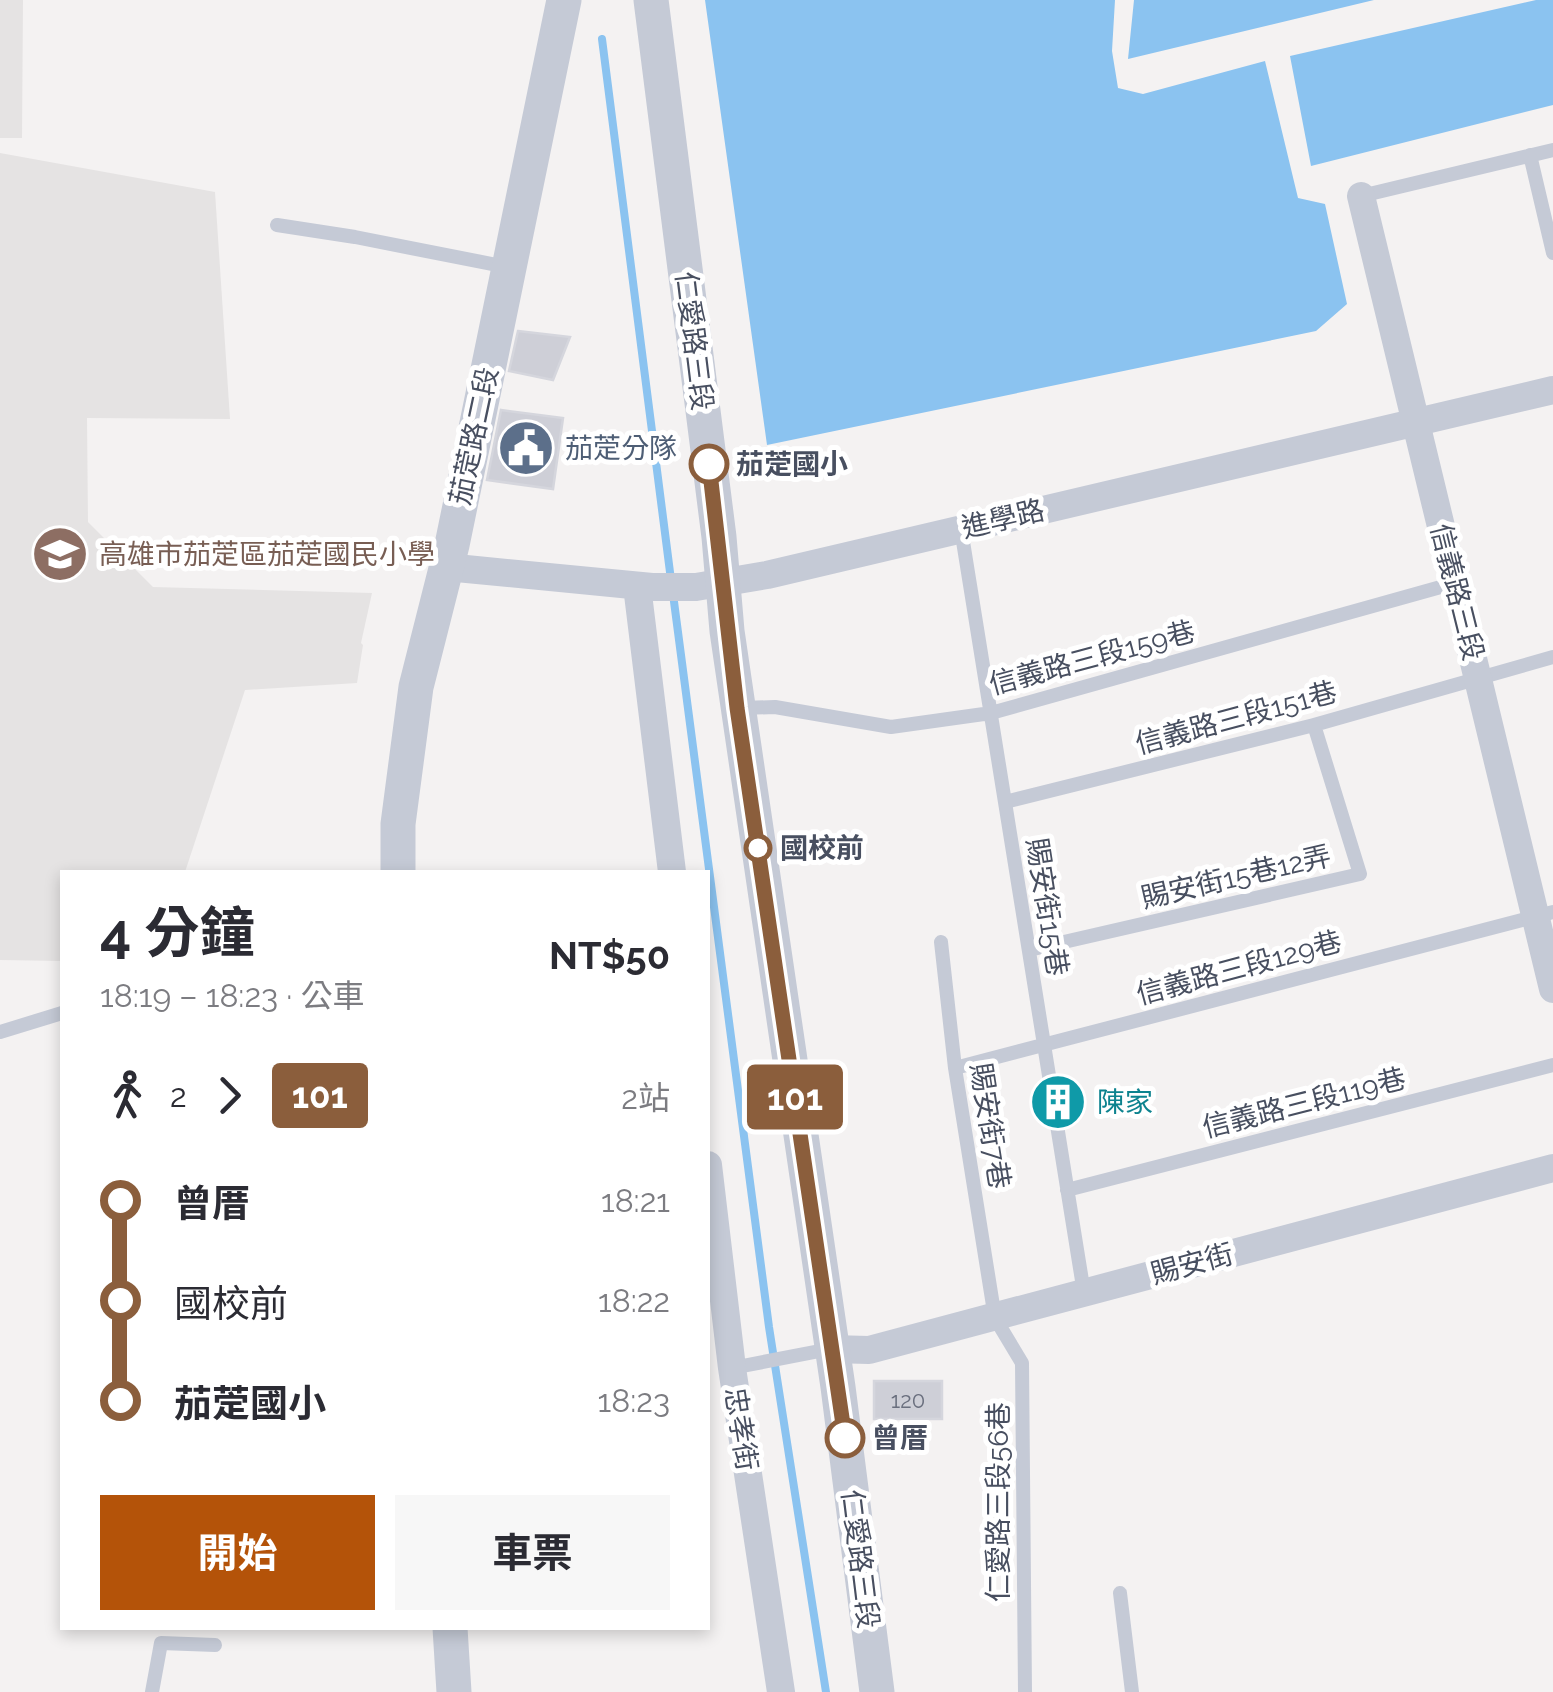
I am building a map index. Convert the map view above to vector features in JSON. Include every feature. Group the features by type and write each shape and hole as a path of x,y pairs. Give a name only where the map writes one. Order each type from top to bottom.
{"street":[{"name":"茄萣路二段","path":"398,870 398,824 416,686 446,567 564,0"},
{"name":"仁愛路三段","path":"651,0 709,585 737,708 816,1352 877,1692"},
{"name":"信義路三段","path":"1361,196 1478,676 1544,914 1553,989"},
{"name":"進學路","path":"446,567 644,587 709,585 1553,390"},
{"path":"644,587 672,870"},
{"name":"賜安街","path":"816,1352 869,1350 1553,1168"},
{"name":"忠孝街","path":"710,1177 742,1365 781,1692"},
{"path":"450,1630 454,1692"}],"lane":[{"path":"1361,196 1553,150"},
{"path":"1530,155 1553,252"},
{"path":"277,226 355,237 509,268"},
{"name":"賜安街15巷","path":"961,529 1084,1294"},
{"name":"信義路三段159巷","path":"737,708 775,707 891,727 991,713 1455,583"},
{"name":"信義路三段151巷","path":"1006,802 1314,724 1553,657"},
{"name":"賜安街15巷12弄","path":"1029,950 1360,874 1314,724"},
{"name":"信義路三段129巷","path":"955,1068 1544,914"},
{"name":"賜安街7巷","path":"941,942 955,1068 996,1318"},
{"path":"0,1032 60,1014"},
{"name":"信義路三段119巷","path":"1067,1190 1553,1065"},
{"name":"仁愛路三段56巷","path":"996,1318 1022,1363 1025,1692"},
{"path":"742,1365 816,1352"},
{"path":"1120,1593 1132,1692"},
{"path":"152,1692 161,1643 215,1646"}],"shaded area":[{"path":"0,0 23,0 22,138 0,138"},
{"name":"高雄市茄萣區茄萣國民小學","path":"0,153 215,192 230,419 87,418 88,522 153,587 372,593 357,683 245,690 186,870 60,870 60,961 0,960"}],"water":[{"path":"705,0 1115,0 1112,51 1118,88 1143,94 1265,61 1298,198 1325,204 1347,304 1316,331 767,445"},
{"path":"1134,0 1374,0 1128,59"},
{"path":"1536,0 1553,0 1553,105 1311,166 1290,56"}],"building":[{"path":"518,331 570,337 553,380 509,371"},
{"path":"501,410 563,418 553,489 487,480"},
{"path":"874,1381 942,1381 942,1419 874,1419"}],"waterway":[{"path":"602,39 671,580"},
{"path":"673,594 709,870"},
{"path":"710,877 769,1327 826,1692"}],"bus line":[{"name":"101","path":"709,464 726,631 845,1438"}],"place":[{"name":"茄萣分隊","path":"526,448"},
{"name":"茄萣國小","path":"709,464"},
{"name":"高雄市茄萣區茄萣國民小學","path":"60,554"},
{"name":"國校前","path":"758,848"},
{"name":"陳家","path":"1058,1102"},
{"name":"曾厝","path":"845,1438"}]}
